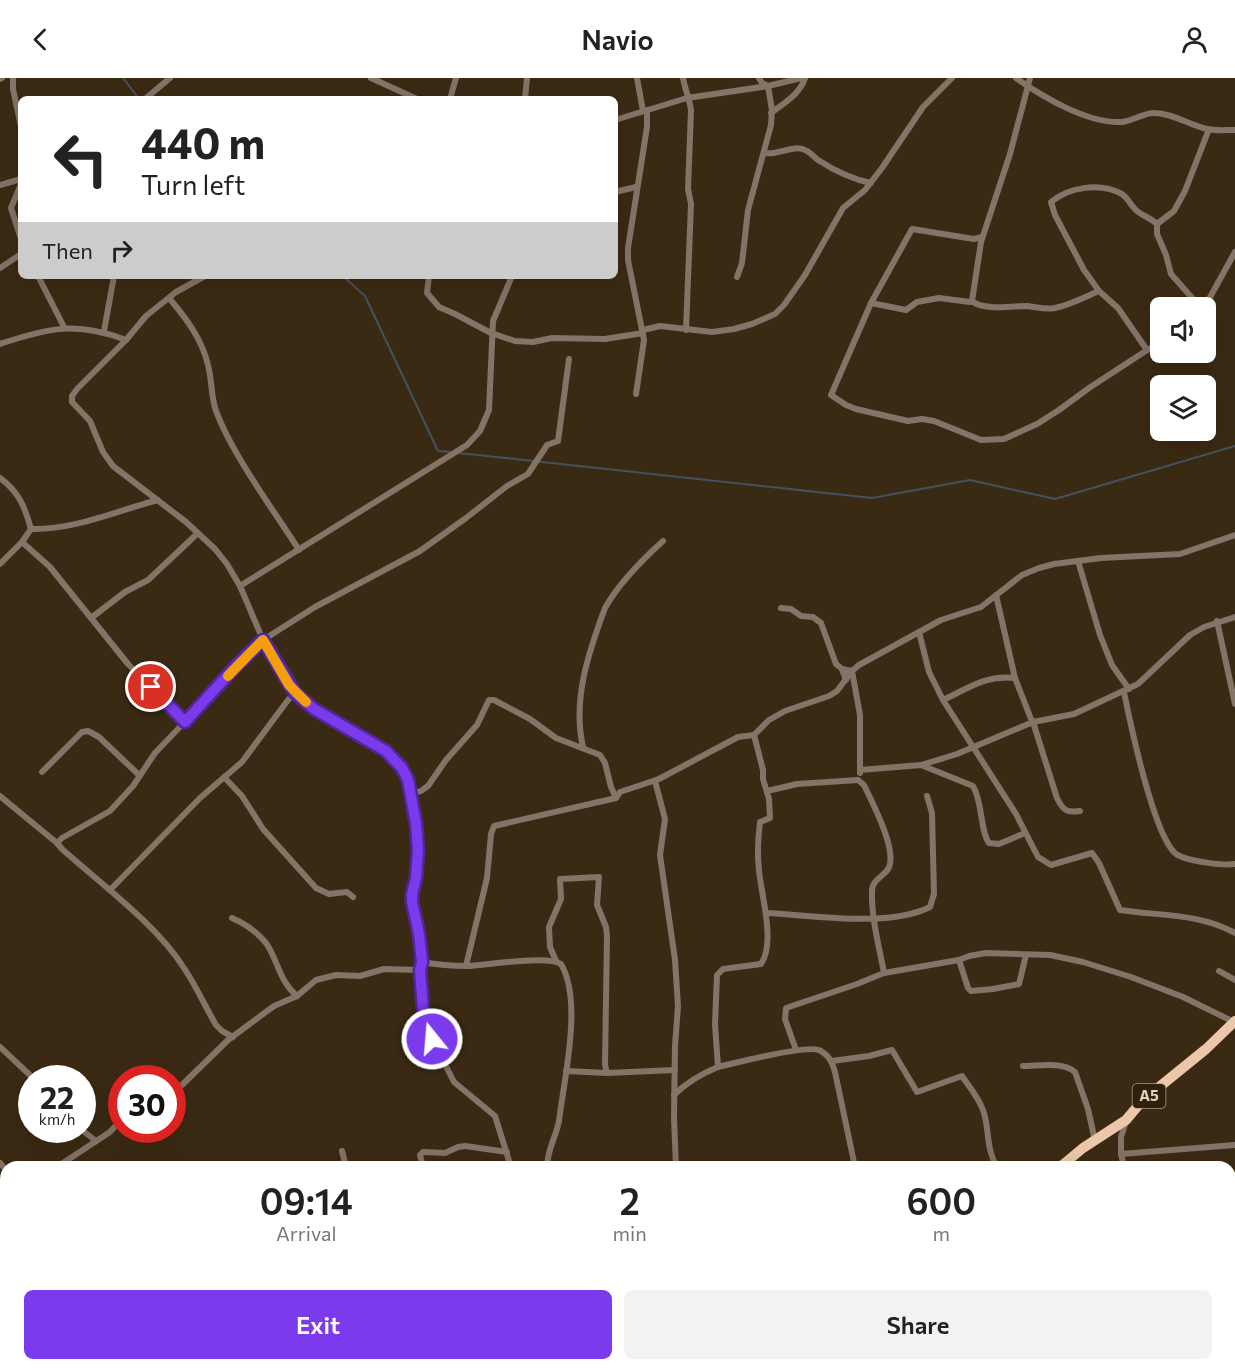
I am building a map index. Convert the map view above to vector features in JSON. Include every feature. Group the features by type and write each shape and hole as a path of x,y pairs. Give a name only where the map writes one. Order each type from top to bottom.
{"highway":[{"name":"A5","path":"1068,1161 1126,1120 1142,1101 1206,1049 1234,1022"}],"street":[{"path":"13,78 18,109"},
{"path":"149,96 170,78"},
{"path":"371,78 409,96"},
{"path":"451,96 456,78"},
{"path":"525,96 527,78"},
{"path":"636,394 644,340 628,260 636,187 647,127 637,78"},
{"path":"683,78 691,110 688,189 691,204 686,330"},
{"path":"759,78 768,86"},
{"path":"618,119 687,98 768,86 803,78 803,85 788,101 771,113"},
{"path":"429,279 428,293 439,307 491,333 515,341 533,342 552,338 605,339 660,326 712,332 752,324 775,314 784,305 805,275 843,208 871,183 923,107 952,78"},
{"path":"1016,78 1045,97 1079,113 1108,121 1124,122 1153,113 1167,115 1209,129 1235,130"},
{"path":"972,301 982,237 1010,154 1030,78"},
{"path":"737,277 742,262 748,210 765,153 771,113 768,86"},
{"path":"1157,224 1174,211 1185,191 1209,129"},
{"path":"765,153 772,154 798,148 807,150 835,171 856,180 871,183"},
{"path":"0,185 18,180"},
{"path":"618,191 636,187"},
{"path":"1147,350 1118,308 1099,291 1084,270 1054,215 1051,202 1082,187 1093,187 1122,194 1135,209 1157,224"},
{"path":"18,191 11,208 18,230"},
{"path":"1157,224 1157,234 1171,274 1192,297"},
{"path":"982,237 974,239 912,229 871,303 831,395 856,409 908,421 934,421 981,440 1004,439 1037,424 1150,348"},
{"path":"1208,297 1235,252"},
{"path":"0,268 18,256"},
{"path":"40,279 64,327"},
{"path":"104,332 113,279"},
{"path":"200,279 169,298 146,316 126,340 77,389 72,396 72,402 90,421 103,452 113,466 158,500 215,549 240,586 263,640 295,693 314,709 386,751 402,768 411,794 418,850 412,902 422,962 420,970 423,1009 432,1039 454,1082 495,1116 509,1161"},
{"path":"240,586 467,445 480,431 489,410 493,355 491,333 497,309 511,279"},
{"path":"871,303 906,310 917,302 939,298 972,301 983,306 1029,306 1048,309 1099,291"},
{"path":"169,298 185,317 200,343 209,368 216,409 223,426 246,467 299,550"},
{"path":"0,344 22,336 64,327 104,332 126,340"},
{"path":"57,843 110,811 133,786 155,753 263,640 324,602 420,551 507,486 528,474 547,445 558,441 569,360"},
{"path":"0,478 24,504 31,529"},
{"path":"31,529 50,529 96,520 158,500"},
{"path":"0,564 22,542 31,529"},
{"path":"91,618 125,592 148,580 198,533"},
{"path":"466,966 487,878 491,834 494,826 616,798 620,792 655,781 738,737 754,735 769,720 785,711 837,691 852,671 873,657 941,620 981,607 1022,575 1039,568 1078,561 1180,554 1235,535"},
{"path":"583,747 580,735 581,689 604,608 646,556 663,541"},
{"path":"22,542 50,567 128,664 185,722"},
{"path":"1078,561 1108,655 1126,690 1130,724 1154,811 1169,845 1176,854 1191,859 1227,866 1235,864"},
{"path":"996,595 1015,678 1033,722 1060,805 1068,812 1080,811"},
{"path":"781,608 791,609 801,616 813,617 821,623 836,664 842,669 852,671"},
{"path":"860,770 921,765 957,754 1033,722 1074,714 1126,690 1150,674 1190,635 1217,621 1235,617"},
{"path":"1217,621 1235,704"},
{"path":"919,632 929,672 943,700 1016,814 1038,857 1051,865 1090,853 1095,855 1120,910 1183,916 1235,933"},
{"path":"1227,665 1235,663"},
{"path":"842,669 846,680"},
{"path":"852,671 860,715 858,780"},
{"path":"943,700 987,679 1015,678"},
{"path":"110,890 200,798 242,762 295,693"},
{"path":"411,794 428,786 446,760 477,724 489,700 497,701 530,719 556,738 583,747 603,758 616,798"},
{"path":"42,772 82,732 88,731 99,737 139,775"},
{"path":"718,1068 715,1024 717,975 723,969 761,964 765,950 766,913 758,852 760,822 770,818 763,770 754,735"},
{"path":"921,765 973,786 982,812 985,837 988,843 999,844 1025,833"},
{"path":"225,777 242,796 263,829 316,888 328,894 347,892 353,897"},
{"path":"767,791 797,784 858,780 864,785 885,832 889,849 890,864 887,871 874,882 872,888 874,920 884,973"},
{"path":"655,781 665,819 660,855 675,960 678,1006 674,1095 676,1161"},
{"path":"0,796 57,843 151,928 184,968 216,1024 222,1031 233,1037"},
{"path":"766,913 874,920 922,911 930,907 933,902 932,813 927,796"},
{"path":"548,1161 549,1149 559,1121 571,1027 568,981 550,947 549,927 561,899 560,879 599,877 597,905 606,927 607,936 605,1065 608,1073"},
{"path":"232,918 247,924 267,945 288,988 297,996"},
{"path":"796,1050 785,1019 786,1008 884,973 959,960 986,952 1050,955 1083,962 1183,997 1234,1022"},
{"path":"959,960 971,991 1018,984 1026,955"},
{"path":"422,962 466,966 556,961"},
{"path":"186,1081 233,1037 274,1006 297,996 316,980 348,975 360,976 384,969 420,970"},
{"path":"1219,971 1235,980"},
{"path":"0,1047 19,1065"},
{"path":"674,1095 682,1086 701,1074 718,1068 796,1050 816,1049 826,1054 832,1061 854,1161"},
{"path":"832,1061 892,1050 917,1092 962,1076 985,1117 993,1161"},
{"path":"1023,1066 1059,1065 1075,1072 1088,1109 1095,1141"},
{"path":"566,1071 608,1073 675,1070"},
{"path":"1123,1161 1121,1137 1126,1120"},
{"path":"96,1141 108,1133"},
{"path":"66,1161 93,1143"},
{"path":"1121,1154 1235,1145"},
{"path":"422,1161 420,1155 423,1152 445,1153 465,1146 507,1152"},
{"path":"342,1151 344,1161"}],"waterway":[{"path":"123,78 137,96"},
{"path":"346,279 365,296 438,451 451,452"},
{"path":"459,453 872,498 970,480 1055,499 1235,446"}],"slow traffic":[{"path":"228,676 263,640 289,685 306,702"}],"route":[{"path":"151,687 185,722 263,640 295,693 314,709 380,747 395,759 408,780 416,824 418,850 412,902 416,913 422,962 420,970 423,1009 432,1039"}]}
